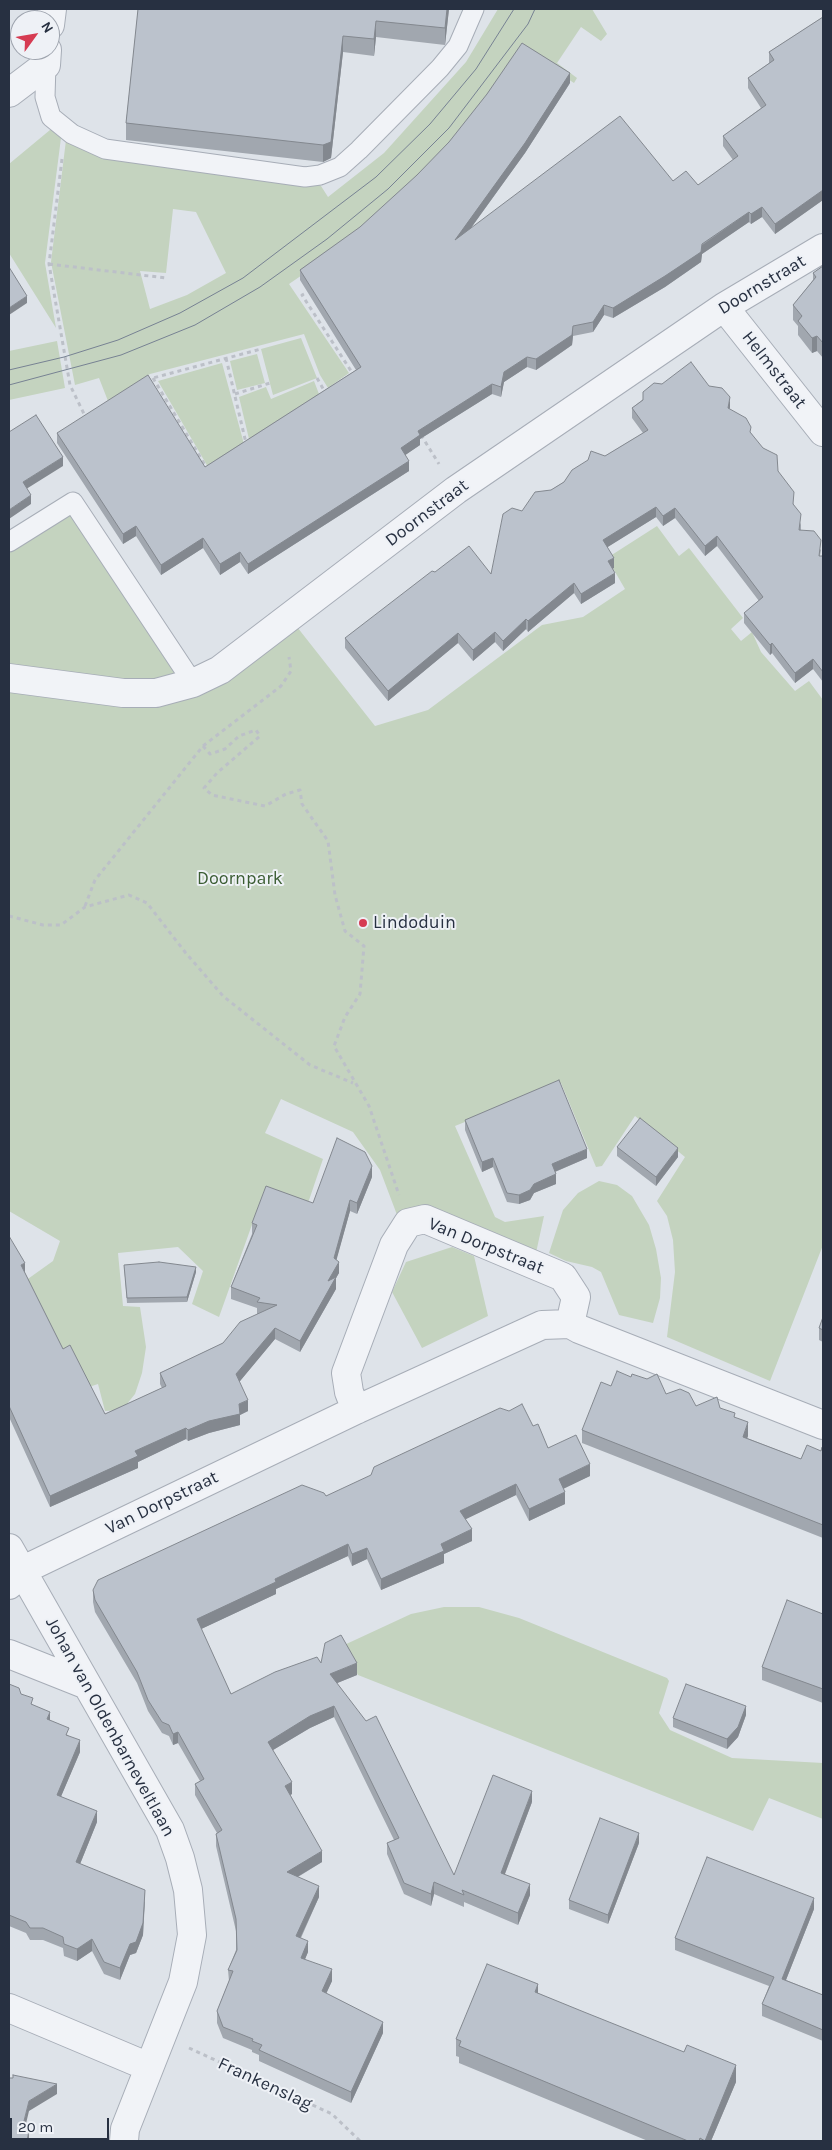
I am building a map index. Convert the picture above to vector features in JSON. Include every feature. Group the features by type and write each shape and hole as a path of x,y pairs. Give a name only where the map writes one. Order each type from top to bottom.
{"street":[{"path":"9,93 44,60"},
{"name":"Doornstraat","path":"9,678 123,693 156,693 193,683 220,670 456,490 724,307 823,248"},
{"name":"Helmstraat","path":"724,307 823,432"},
{"name":"Van Dorpstraat","path":"356,1410 349,1392 346,1373 394,1245 408,1223 425,1219 563,1277 576,1297 570,1324"},
{"name":"Van Dorpstraat","path":"13,1568 542,1325 570,1324 823,1425"},
{"name":"Johan van Oldenbarneveltlaan","path":"13,1568 87,1685 170,1830 180,1858 188,1890 192,1935 183,1982 125,2129 124,2141"},
{"path":"9,1654 87,1685"},
{"path":"9,2008 149,2067"}],"lane":[{"path":"46,60 45,97 51,117 72,134 105,150 304,177 320,175 340,167 346,162 440,68 458,46 474,9"},
{"path":"9,542 73,502 193,683"}],"path":[{"path":"65,128 49,264 70,385 86,418"},
{"path":"49,264 166,278"},
{"path":"304,294 302,295 353,374"},
{"path":"145,383 153,378 260,349"},
{"path":"226,358 247,445"},
{"path":"346,379 360,370"},
{"path":"153,378 208,471 216,466"},
{"path":"317,378 325,393"},
{"path":"235,394 270,383"},
{"path":"317,398 332,388"},
{"path":"79,422 95,413"},
{"path":"420,433 456,490"},
{"path":"239,450 255,440"},
{"path":"85,907 95,880 204,746 281,686 291,671 288,643 277,627"},
{"path":"204,746 210,754 226,749 240,736 256,730 260,736 217,773 204,788 212,795 265,806 286,794 300,790 302,804 328,841 335,895 345,931 364,946 360,994 346,1017 334,1046 354,1083 370,1106 400,1198"},
{"path":"9,916 43,925 61,925 85,907 129,895 148,903 185,952 223,996 310,1065 354,1083"},
{"name":"Frankenslag","path":"163,2036 332,2114 360,2141"}],"green space":[{"path":"498,9 592,9 607,34 601,41 581,27 557,63 577,78 574,83 522,49 477,112 411,186 308,271 289,284 349,373 328,388 320,375 304,334 150,374 108,401 99,378 75,385 51,262 67,132 314,181 321,186 328,197 384,153 466,62","holes":["173,209 196,212 226,273 187,295 150,309 140,271 166,273"]},
{"path":"56,125 62,130 45,263 56,328 9,253 9,164"},
{"path":"301,338 317,378 273,395 261,349"},
{"path":"57,341 65,388 9,400 9,351"},
{"path":"257,354 265,383 237,390 230,361"},
{"path":"222,363 244,444 208,467 158,381"},
{"path":"314,381 319,394 249,439 239,397 266,387 271,399"},
{"path":"73,502 193,683 9,678 9,542"},
{"name":"Doornpark","path":"657,526 679,556 689,548 743,618 731,629 741,641 752,632 761,652 795,691 809,681 823,700 823,1245 770,1381 667,1337 675,1272 673,1240 667,1216 657,1201 685,1157 635,1116 602,1166 596,1167 561,1083 455,1126 495,1217 505,1222 544,1216 534,1262 427,1217 402,1228 380,1170 353,1132 281,1099 265,1133 323,1159 307,1206 264,1191 219,1317 192,1304 203,1271 178,1247 118,1253 123,1306 140,1307 146,1347 142,1373 135,1394 122,1410 105,1411 98,1384 86,1388 63,1354 25,1281 53,1261 60,1241 9,1211 9,680 154,696 290,618 375,726 428,710 542,625 583,617 625,589 607,558"},
{"path":"599,1181 617,1185 632,1196 649,1225 656,1249 661,1278 660,1298 653,1323 619,1315 601,1272 592,1267 566,1261 549,1253 563,1210 578,1193"},
{"path":"452,1247 474,1256 488,1316 422,1348 392,1292 406,1262"},
{"path":"444,1607 479,1607 519,1618 667,1678 669,1681 659,1713 670,1730 732,1758 823,1763 823,1819 769,1798 753,1831 358,1675 342,1646 411,1614"}],"building":[{"path":"138,9 447,9 445,28 376,21 374,39 343,36 331,142 323,145 126,123"},
{"path":"823,17 823,190 775,224 762,207 751,214 749,212 702,244 701,252 665,276 613,308 604,305 593,322 573,326 572,335 536,359 527,357 504,372 501,387 492,384 418,431 420,435 401,448 409,461 248,564 240,552 220,564 203,538 161,565 136,526 123,534 57,433 148,375 205,467 361,367 300,270 360,227 417,175 449,142 487,94 522,43 570,73 525,143 455,240 620,116 673,181 686,171 698,185 738,156 723,136 766,105 748,78 774,60 769,52"},
{"path":"823,266 823,343 817,336 812,338 798,321 802,316 793,305 816,277 813,273"},
{"path":"9,267 27,296 9,308"},
{"path":"691,362 709,386 722,388 730,397 728,408 746,418 751,427 750,432 763,448 777,455 778,471 794,492 793,504 801,514 799,530 814,531 821,540 819,556 823,556 823,672 813,659 795,673 772,643 770,645 744,613 763,597 717,536 705,546 675,508 663,516 656,507 603,540 614,558 608,561 615,573 581,594 574,583 528,621 526,619 503,641 495,632 473,650 458,633 388,691 345,638 432,571 435,572 469,546 491,574 503,514 512,508 522,511 535,492 551,490 564,482 572,470 588,460 591,451 605,456 648,430 632,408 643,400 643,392 654,383 662,384"},
{"path":"36,415 63,457 23,482 31,495 9,510 9,432"},
{"path":"559,1080 587,1149 552,1164 556,1174 534,1184 530,1190 519,1195 507,1193 493,1158 482,1162 465,1120"},
{"path":"640,1118 678,1148 656,1177 617,1147"},
{"path":"337,1138 365,1152 372,1166 357,1203 350,1200 334,1258 339,1262 328,1281 336,1277 300,1341 275,1328 236,1374 248,1400 239,1404 240,1414 209,1421 188,1430 186,1428 135,1451 138,1456 50,1496 9,1406 9,1236 25,1263 21,1265 63,1349 70,1345 105,1414 166,1386 160,1373 223,1343 240,1322 277,1305 257,1302 260,1298 231,1287 257,1225 252,1223 266,1186 313,1203"},
{"path":"159,1262 196,1267 187,1297 127,1298 124,1265"},
{"path":"823,1317 823,1330 819,1328"},
{"path":"617,1371 631,1377 632,1374 647,1379 657,1374 666,1394 680,1389 689,1393 696,1406 717,1397 720,1408 735,1413 734,1417 748,1422 743,1437 801,1459 807,1445 821,1451 822,1447 823,1525 582,1430 601,1382 611,1386"},
{"path":"522,1404 533,1426 538,1424 548,1448 576,1435 590,1464 559,1479 565,1492 529,1509 516,1484 460,1511 472,1529 441,1544 444,1551 381,1579 367,1548 352,1554 348,1544 275,1579 276,1582 197,1619 231,1694 275,1672 317,1657 321,1663 325,1643 341,1635 357,1663 330,1674 366,1721 376,1716 454,1875 493,1775 532,1791 501,1873 530,1884 518,1913 462,1890 464,1895 434,1882 431,1894 404,1883 387,1843 399,1838 334,1706 310,1716 268,1742 292,1782 285,1786 322,1851 287,1872 319,1886 296,1936 308,1941 301,1958 332,1969 322,1991 383,2022 351,2092 259,2050 262,2045 252,2041 253,2039 223,2027 217,2011 233,1971 228,1970 237,1950 236,1919 216,1834 222,1830 195,1784 204,1779 178,1732 173,1734 169,1725 162,1722 148,1700 137,1672 95,1600 93,1590 98,1580 302,1485 324,1493 326,1496 371,1475 374,1467 500,1408 509,1411"},
{"path":"787,1600 823,1614 823,1689 762,1667"},
{"path":"9,1684 19,1688 21,1694 33,1698 31,1704 50,1712 47,1719 69,1728 66,1735 80,1740 57,1795 97,1811 76,1862 145,1890 143,1923 136,1942 130,1944 120,1968 104,1962 92,1939 77,1949 64,1944 63,1937 43,1928 30,1928 26,1922 9,1915"},
{"path":"686,1684 746,1706 738,1727 727,1739 673,1718"},
{"path":"600,1818 639,1833 608,1915 569,1900"},
{"path":"707,1857 814,1898 782,1979 823,1995 823,2030 762,2004 774,1977 675,1938"},
{"path":"487,1964 538,1984 535,1992 584,2012 684,2052 687,2045 736,2065 705,2141 700,2138 699,2141 688,2141 459,2046 461,2041 456,2039"},
{"path":"13,2075 57,2084 29,2101 24,2121 29,2130 27,2141 9,2141 9,2078 13,2078"}],"tram line":[{"path":"9,370 64,357 118,340 180,313 243,278 376,177 430,124 476,69 514,9"},
{"path":"9,385 121,355 195,325 260,287 327,239 388,189 449,128 528,24 535,9"}],"place":[{"name":"Lindoduin","path":"363,923"}]}
